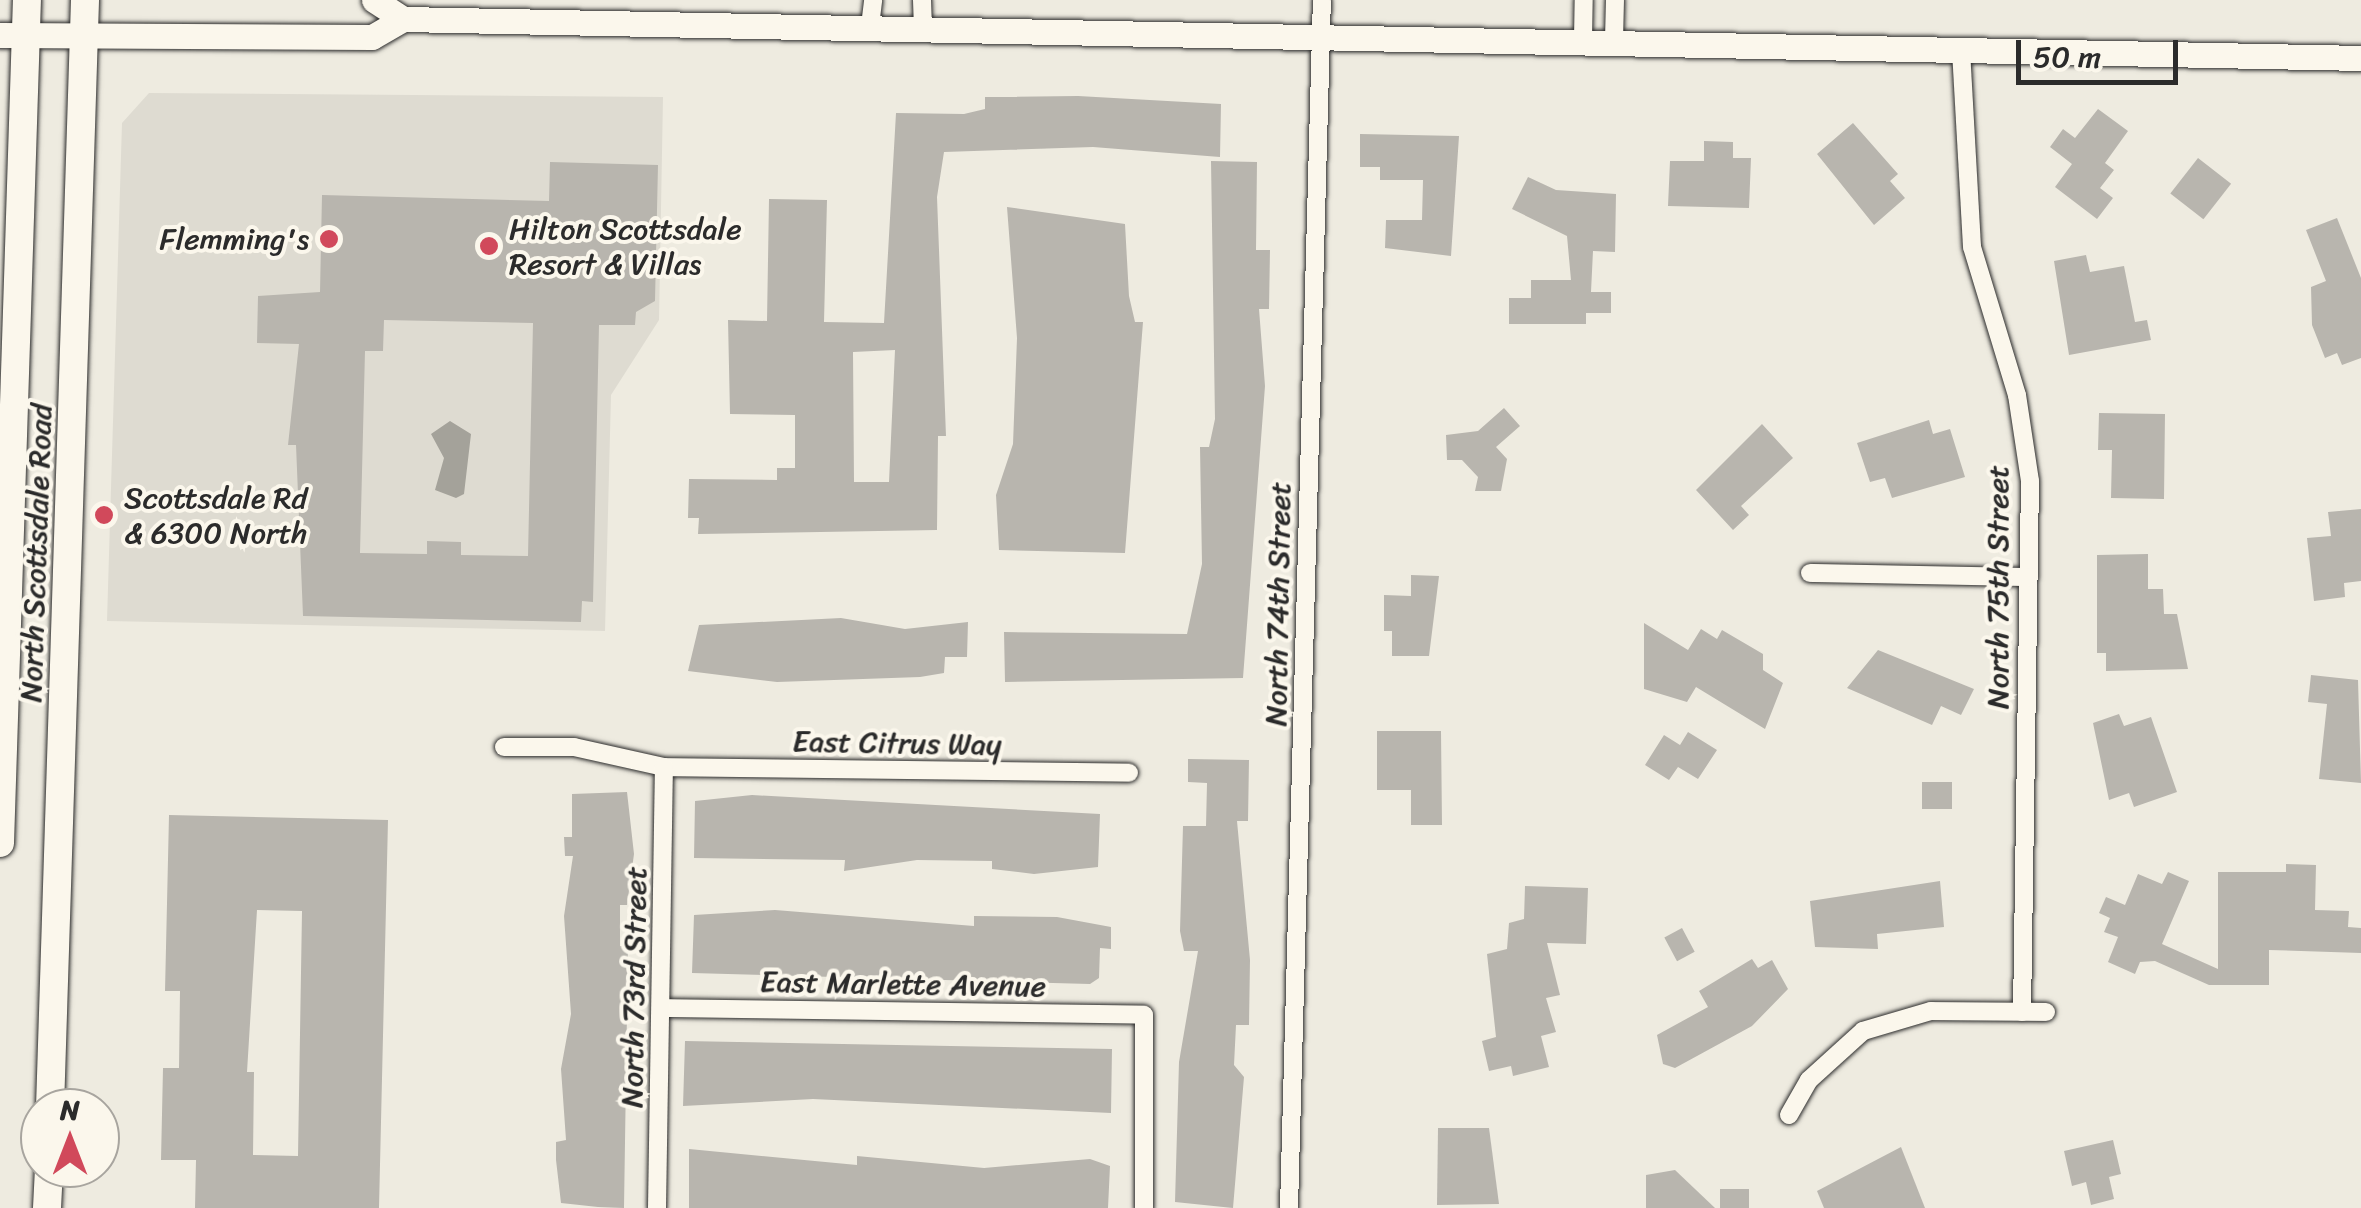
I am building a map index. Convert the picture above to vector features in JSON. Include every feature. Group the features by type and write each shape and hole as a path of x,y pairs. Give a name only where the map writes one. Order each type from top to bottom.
{"main road":[{"name":"North Scottsdale Road","path":"0,843 13,35 27,0"},
{"name":"North Scottsdale Road","path":"51,1088 85,0"},
{"path":"374,0 403,18"},
{"path":"13,35 372,38 403,18 872,13 924,26 2361,58"}],"street":[{"path":"922,0 924,26"},
{"name":"North 74th Street","path":"1293,1206 1322,0"},
{"path":"1583,39 1584,0"},
{"path":"1614,40 1615,0"},
{"name":"North 75th Street","path":"1961,50 1964,194 2024,433 2028,577 2022,1012"},
{"path":"1810,573 2028,577"},
{"name":"East Citrus Way","path":"504,747 574,747 664,768 1129,773"},
{"name":"North 73rd Street","path":"658,1208 664,768"},
{"name":"East Marlette Avenue","path":"662,1008 1144,1015 1144,1208"},
{"path":"1790,1116 1809,1080 1863,1031 1931,1010 2046,1012"}],"shaded area":[{"path":"149,93 663,97 659,320 611,395 605,631 107,621 122,123"},
{"path":"450,421 471,434 464,494 456,498 435,490 444,458 431,434"}],"building":[{"path":"1078,96 1221,104 1220,157 1093,147 944,152 937,197 946,436 938,436 937,530 698,534 699,518 688,518 689,479 777,480 777,468 795,468 795,415 730,414 728,320 767,321 769,199 827,200 824,322 884,323 896,113 964,114 985,109 985,97","holes":["895,350 889,482 854,482 853,352"]},
{"path":"2098,109 2128,131 2105,163 2114,170 2100,188 2113,198 2097,219 2055,187 2072,164 2050,147 2063,129 2075,138"},
{"path":"1853,123 1898,174 1890,181 1905,198 1874,225 1817,154"},
{"path":"1360,134 1459,136 1451,256 1385,248 1386,220 1422,220 1423,180 1380,180 1380,167 1360,167"},
{"path":"1704,141 1733,142 1733,158 1751,158 1749,208 1668,206 1670,161 1704,161"},
{"path":"2198,158 2231,184 2203,219 2170,193"},
{"path":"1211,161 1257,162 1256,250 1270,250 1269,309 1259,309 1265,386 1243,678 1005,682 1004,632 1187,634 1202,564 1200,447 1209,447 1215,419"},
{"path":"550,162 658,165 655,301 636,312 635,325 599,325 593,602 582,601 581,622 303,616 296,445 288,445 299,344 257,343 258,296 320,292 322,195 549,201","holes":["384,320 533,323 528,556 461,555 461,542 427,541 427,554 360,553 365,351 383,351"]},
{"path":"1528,177 1556,190 1616,194 1615,252 1593,251 1591,292 1611,292 1611,313 1586,313 1586,324 1509,324 1509,298 1531,298 1531,280 1571,280 1567,236 1512,209"},
{"path":"1007,207 1125,224 1129,296 1135,322 1143,322 1125,553 999,550 996,495 1013,444 1017,338"},
{"path":"2337,218 2361,278 2361,358 2342,365 2337,353 2325,358 2312,325 2311,287 2326,281 2306,230"},
{"path":"2086,255 2090,272 2124,266 2135,322 2147,320 2151,340 2069,355 2054,261"},
{"path":"1504,408 1520,426 1496,447 1507,459 1501,491 1475,491 1478,477 1462,460 1447,460 1446,435 1478,431"},
{"path":"2099,413 2165,414 2164,499 2111,498 2112,450 2098,450"},
{"path":"1929,420 1933,434 1950,429 1965,477 1892,498 1885,478 1870,482 1857,443"},
{"path":"1762,424 1793,458 1741,506 1749,515 1733,530 1696,490"},
{"path":"2361,509 2361,581 2344,583 2345,597 2314,601 2307,538 2331,536 2328,512"},
{"path":"2148,554 2148,589 2163,589 2164,614 2177,614 2188,669 2106,671 2106,653 2097,653 2097,555"},
{"path":"1411,575 1439,576 1429,656 1392,656 1392,631 1384,631 1384,595 1411,596"},
{"path":"841,618 905,629 968,622 967,657 945,657 944,673 920,677 777,682 688,671 699,625"},
{"path":"1644,623 1688,650 1701,629 1717,639 1722,630 1763,654 1763,670 1783,683 1765,729 1696,687 1687,702 1644,689"},
{"path":"1878,650 1974,689 1961,715 1941,706 1932,725 1847,688"},
{"path":"2311,675 2358,680 2361,783 2319,779 2327,704 2308,702"},
{"path":"2119,714 2124,726 2151,717 2177,792 2134,807 2129,793 2109,800 2093,723"},
{"path":"1377,731 1441,731 1442,825 1411,825 1411,790 1377,790"},
{"path":"1688,732 1717,750 1698,779 1678,767 1669,780 1645,765 1664,735 1680,745"},
{"path":"1188,759 1249,760 1248,821 1237,821 1250,960 1249,1025 1236,1025 1234,1065 1244,1077 1233,1208 1175,1202 1179,1062 1198,951 1184,951 1180,931 1183,826 1206,826 1207,783 1188,782"},
{"path":"1922,782 1952,782 1952,809 1922,809"},
{"path":"627,792 634,854 627,905 620,905 620,946 628,946 624,1208 561,1203 556,1142 566,1140 561,1069 571,1014 564,916 573,856 565,856 564,837 572,837 572,794"},
{"path":"752,795 1100,814 1098,867 1034,874 992,869 992,861 917,860 844,871 845,860 694,858 695,801"},
{"path":"169,815 388,820 379,1208 195,1208 196,1160 161,1160 163,1068 179,1068 180,991 165,991","holes":["257,910 302,911 298,1156 253,1155 254,1072 247,1072"]},
{"path":"2286,864 2316,865 2315,910 2349,911 2348,927 2361,928 2361,953 2269,950 2269,985 2209,985 2155,961 2140,962 2135,974 2108,962 2118,937 2104,932 2110,918 2099,913 2106,897 2125,905 2138,874 2162,884 2168,872 2189,881 2162,944 2218,969 2218,872 2286,872"},
{"path":"1940,881 1944,927 1877,934 1878,949 1815,947 1810,901"},
{"path":"1525,886 1588,888 1586,944 1547,943 1560,995 1546,998 1556,1032 1541,1036 1549,1067 1513,1076 1511,1066 1489,1071 1482,1041 1496,1037 1487,954 1507,949 1509,923 1524,919"},
{"path":"775,910 974,926 974,916 1057,917 1111,927 1111,949 1100,948 1099,978 1090,984 692,973 694,915"},
{"path":"1682,928 1695,952 1677,961 1664,937"},
{"path":"1752,959 1758,968 1772,960 1788,989 1752,1026 1675,1068 1663,1064 1657,1035 1708,1007 1699,991"},
{"path":"685,1041 1112,1049 1111,1113 813,1099 683,1106"},
{"path":"1438,1128 1489,1128 1499,1204 1437,1205"},
{"path":"2113,1140 2121,1174 2109,1177 2114,1199 2091,1205 2086,1182 2072,1186 2064,1151"},
{"path":"1901,1147 1925,1208 1824,1208 1817,1191"},
{"path":"689,1149 857,1165 857,1156 984,1168 1090,1159 1110,1166 1108,1208 689,1208"},
{"path":"1675,1170 1715,1208 1646,1208 1646,1175"},
{"path":"1720,1189 1749,1189 1749,1208 1720,1208"}],"place":[{"name":"Flemming's","path":"329,239"},
{"name":"Hilton Scottsdale Resort & Villas","path":"489,246"},
{"name":"Scottsdale Rd & 6300 North","path":"104,515"}]}
